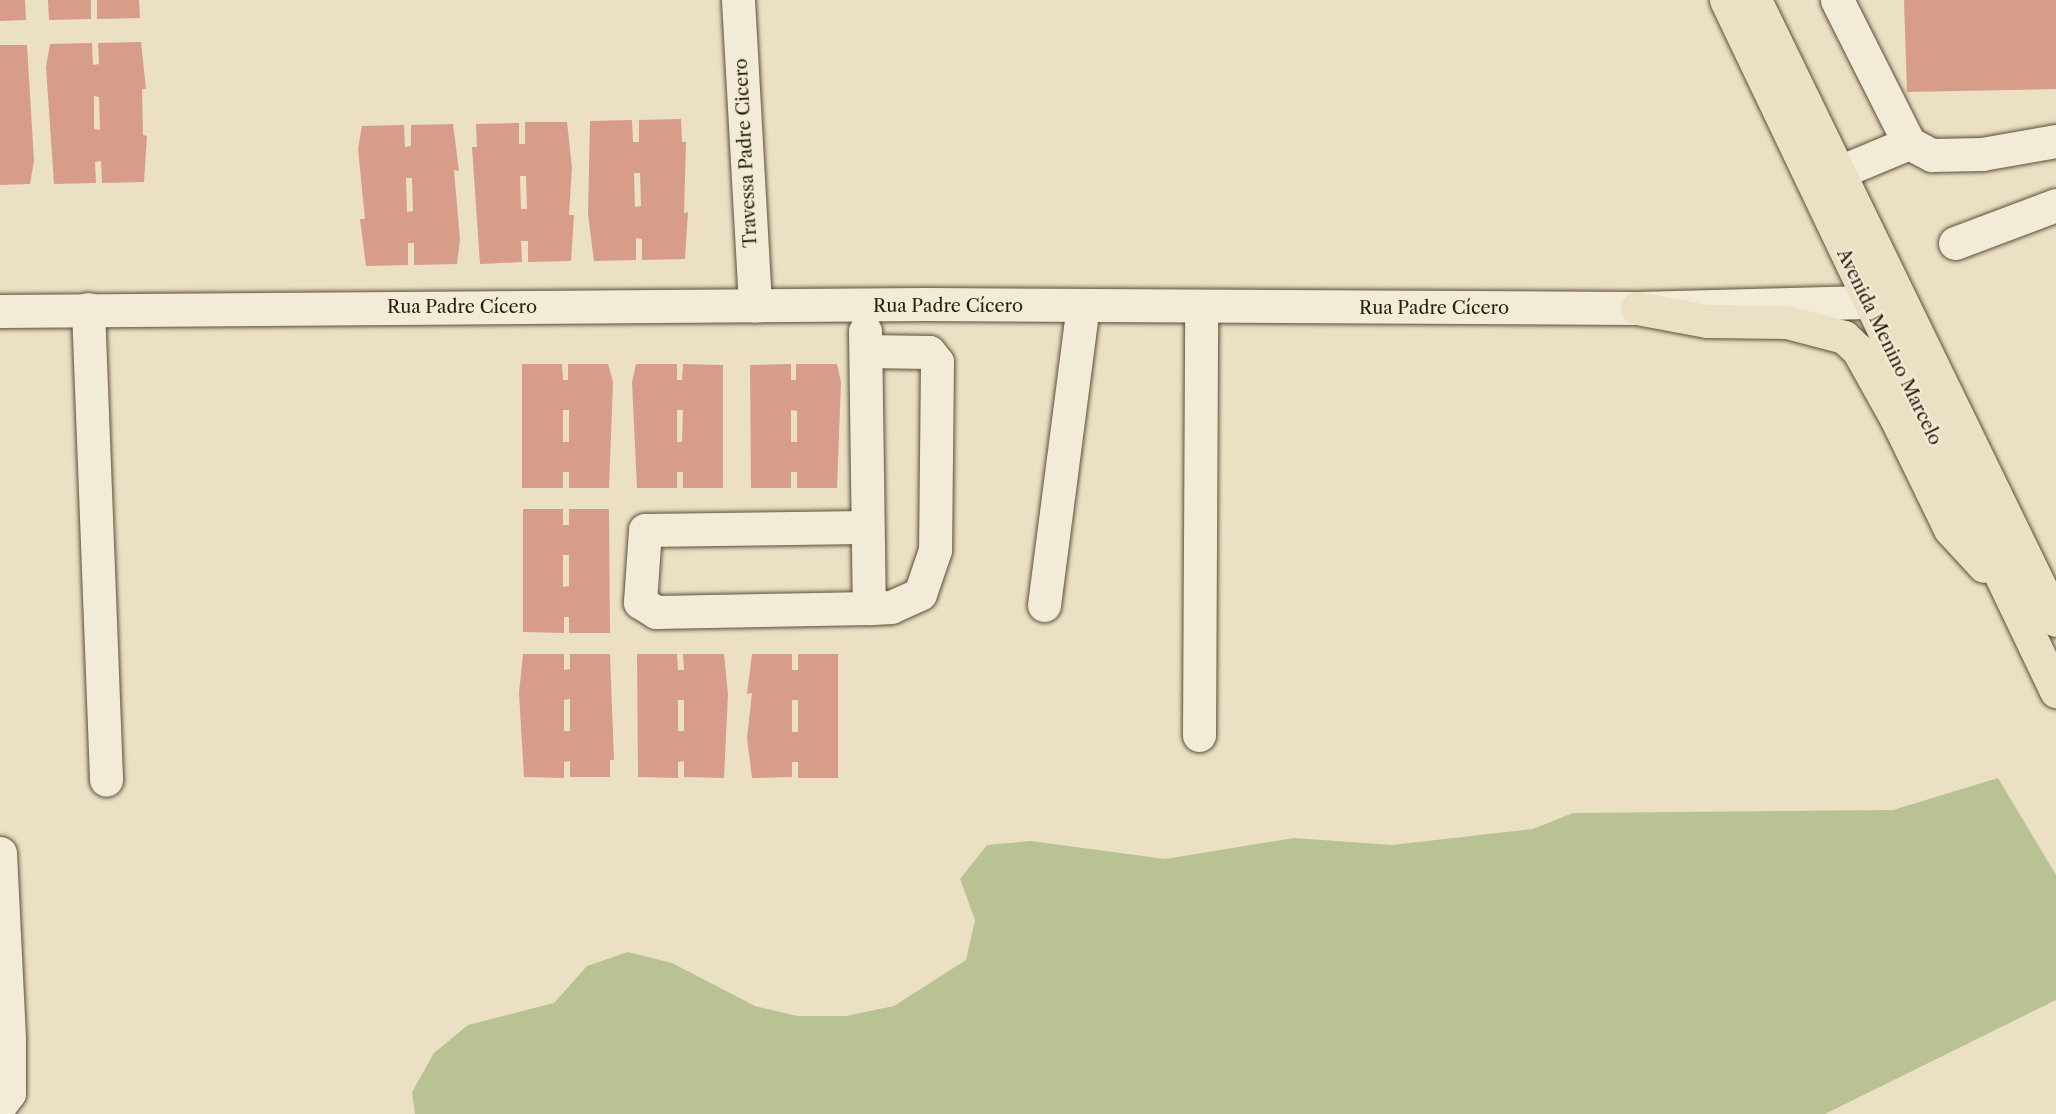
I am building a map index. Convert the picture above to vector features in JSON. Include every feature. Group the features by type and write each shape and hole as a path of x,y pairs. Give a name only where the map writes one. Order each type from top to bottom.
{"main road":[{"name":"Avenida Menino Marcelo","path":"1726,0 1881,299 2056,620"},
{"name":"Avenida Menino Marcelo","path":"1755,0 1837,173 1881,299 2004,587 2056,691"},
{"path":"1637,308 1707,321 1787,322 1844,337 1858,350 1896,418 1950,529 2004,587"}],"street":[{"name":"Travessa Padre Cicero","path":"738,0 755,306"},
{"path":"1837,0 1909,143 1932,155 1962,154 2056,141"},
{"path":"1837,173 1909,143"},
{"path":"1955,243 2056,206"},
{"name":"Rua Padre Cícero","path":"0,311 755,306 1637,308 1881,299"},
{"path":"866,306 866,527 869,608"},
{"path":"1044,605 1083,306"},
{"path":"1199,735 1201,307"},
{"path":"88,309 106,780"},
{"path":"866,351 929,352 937,362 931,573 920,594 907,602 869,608 656,612 640,602 645,530 866,527"},
{"path":"0,853 5,1040 9,1093 0,1105"}],"green space":[{"path":"1998,778 2056,875 2056,1000 1825,1114 415,1114 412,1092 434,1053 468,1025 554,1003 587,966 628,952 672,963 755,1006 797,1016 846,1016 894,1006 966,960 975,920 960,879 987,845 1031,841 1165,859 1294,838 1392,845 1533,829 1573,813 1893,810"}],"building":[{"path":"0,0 25,0 26,20 0,21"},
{"path":"48,0 91,0 91,19 49,20"},
{"path":"97,0 139,0 140,18 97,19"},
{"path":"1904,0 2056,0 2056,89 1907,92"},
{"path":"141,42 146,89 142,89 143,135 147,136 144,182 102,183 101,161 95,162 96,183 54,184 46,67 50,44 92,43 93,65 99,64 98,43","holes":["94,96 99,97 100,130 94,129"]},
{"path":"0,45 27,45 34,161 30,184 0,185"},
{"path":"681,119 682,142 686,142 684,213 688,212 685,259 642,260 642,239 636,238 636,260 594,261 588,214 590,121 632,120 633,142 639,142 639,120","holes":["634,173 640,173 641,206 635,207"]},
{"path":"525,122 567,122 572,168 569,215 574,215 571,261 528,262 528,241 521,241 522,262 480,264 472,147 477,147 476,124 519,123 519,144 525,144","holes":["520,176 526,176 527,209 521,209"]},
{"path":"453,124 459,171 454,170 460,240 457,264 414,265 414,243 408,243 408,265 366,266 360,219 365,219 358,149 362,126 404,125 405,147 411,146 411,125","holes":["406,178 412,178 413,211 407,212"]},
{"path":"522,364 562,364 563,380 568,380 568,364 608,364 613,382 609,488 569,488 569,472 563,472 563,488 522,488","holes":["563,410 569,410 569,442 563,442"]},
{"path":"636,364 677,364 677,380 682,380 683,364 723,365 723,488 683,488 683,472 677,472 677,488 637,488 632,382","holes":["677,410 683,410 682,442 677,442"]},
{"path":"791,364 791,380 796,380 796,364 837,364 841,382 837,488 797,488 797,472 791,472 791,488 751,488 750,365","holes":["791,410 797,411 797,442 791,442"]},
{"path":"523,509 563,509 563,525 569,525 569,509 609,509 610,633 569,633 569,617 564,617 564,633 523,632","holes":["563,555 569,555 569,586 563,587"]},
{"path":"523,654 564,654 564,670 570,669 570,654 610,654 614,760 610,760 610,777 570,777 570,761 564,762 564,778 524,777 519,693","holes":["570,699 570,731 564,731 564,700"]},
{"path":"637,654 677,654 678,670 684,670 683,654 724,654 728,694 724,778 684,777 684,761 678,762 678,778 638,777","holes":["678,700 684,700 684,731 678,731"]},
{"path":"752,654 792,654 792,670 798,670 798,654 838,654 838,778 798,778 798,762 792,762 792,777 752,778 747,738 752,693 747,694","holes":["792,700 798,700 798,732 792,732"]}]}
